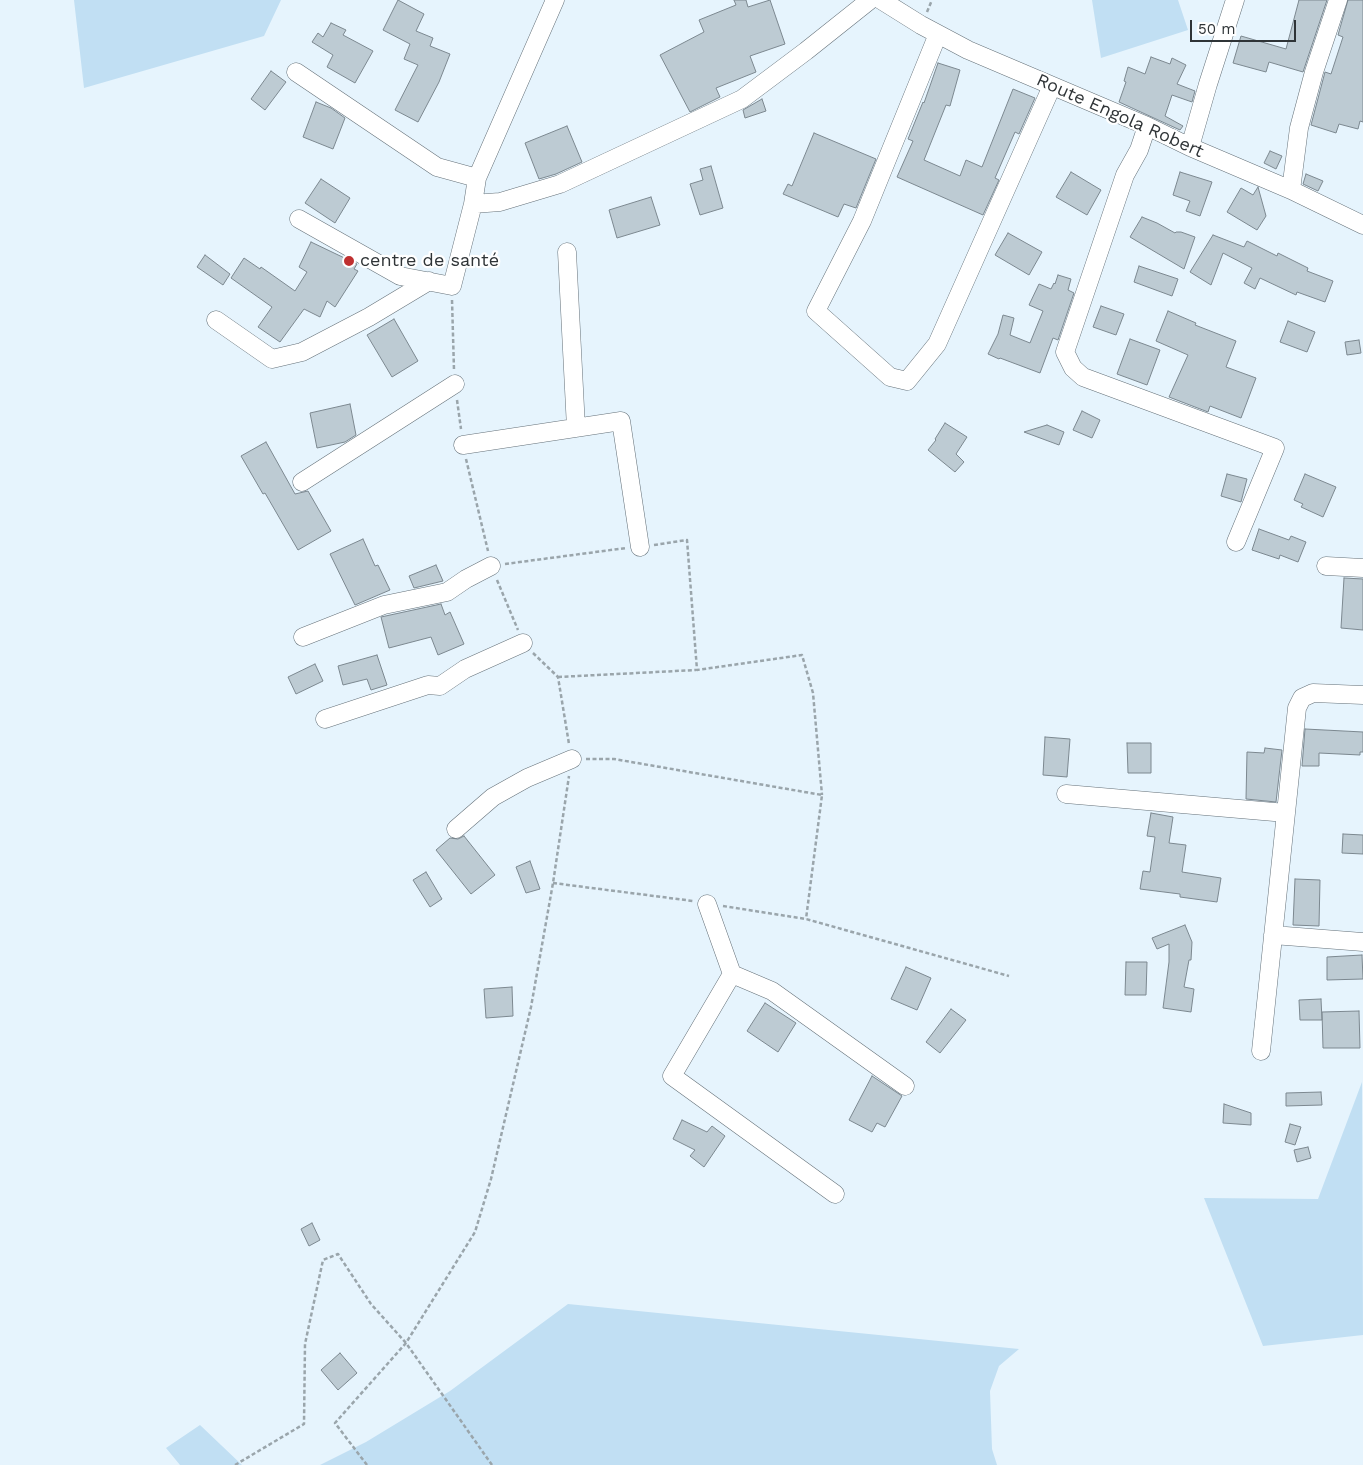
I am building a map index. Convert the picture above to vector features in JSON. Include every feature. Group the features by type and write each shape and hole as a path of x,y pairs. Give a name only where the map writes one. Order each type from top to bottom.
{"street":[{"path":"299,219 400,276 452,286 473,204 477,178 555,0"},
{"path":"473,204 500,202 560,184 742,99 870,0"},
{"name":"Route Engola Robert","path":"881,0 968,50 1147,126 1190,147 1291,190 1363,225"},
{"path":"1190,147 1235,0"},
{"path":"1291,190 1299,128 1314,72 1338,0"},
{"path":"938,34 862,221 816,311 890,377 907,382 937,344 1052,86"},
{"path":"296,72 437,166 477,178"},
{"path":"1147,126 1139,150 1124,175 1065,352 1073,368 1083,377 1275,448 1236,542"},
{"path":"567,252 576,428"},
{"path":"216,320 272,359 302,352 369,317 429,281"},
{"path":"302,482 455,384"},
{"path":"463,446 621,421 640,546"},
{"path":"303,637 384,605 447,592 466,579 491,566"},
{"path":"1326,566 1363,568"},
{"path":"325,719 428,686 440,686 466,670 523,643"},
{"path":"1261,1051 1297,708 1302,698 1313,692 1363,695"},
{"path":"456,829 493,797 527,778 572,759"},
{"path":"1066,794 1286,813"},
{"path":"707,904 732,974 772,991 905,1086"},
{"path":"1273,934 1363,942"},
{"path":"732,974 672,1076 835,1194"}],"path":[{"path":"367,1465 335,1423 406,1343 475,1232 491,1179 528,1016 553,884 572,759 558,677 523,643 491,566 463,446 455,384 452,286"},
{"path":"491,566 687,540 696,670"},
{"path":"558,677 696,670 802,655 813,693 822,795 806,919"},
{"path":"572,759 614,759 822,795"},
{"path":"553,884 806,919 1009,976"},
{"path":"234,1465 304,1424 306,1344 322,1260 338,1254 371,1304 406,1343 492,1465"}],"shaded area":[{"path":"74,0 281,0 264,36 84,88"},
{"path":"1092,0 1178,0 1188,30 1101,58"},
{"path":"1362,1082 1363,1335 1263,1346 1204,1198 1318,1199"},
{"path":"568,1304 1019,1349 999,1366 990,1391 992,1449 997,1465 320,1465 366,1442 450,1391"},
{"path":"200,1425 242,1465 180,1465 166,1448"}],"building":[{"path":"398,0 424,14 416,31 433,38 430,46 450,54 439,82 418,122 395,110 418,65 404,59 410,44 383,30"},
{"path":"734,0 746,0 748,7 770,0 785,44 750,56 756,72 716,88 720,97 690,112 660,55 704,32 699,20 736,5"},
{"path":"1299,0 1327,0 1303,72 1269,62 1266,72 1233,63 1241,36 1286,49"},
{"path":"1348,0 1363,0 1363,122 1360,121 1358,129 1339,124 1336,133 1311,125 1325,72 1331,74 1343,37 1338,35"},
{"path":"331,23 346,30 343,35 373,51 355,83 327,67 333,55 312,42 318,33 323,37"},
{"path":"1151,57 1170,64 1172,58 1186,65 1177,84 1195,91 1192,102 1172,95 1165,116 1183,126 1180,130 1119,102 1126,82 1124,81 1128,67 1145,74"},
{"path":"938,63 960,70 950,106 946,105 924,160 960,176 966,160 982,167 1013,89 1035,98 1019,134 1015,132 995,178 999,180 983,215 897,177 913,141 908,139 924,103"},
{"path":"271,71 286,82 265,110 251,99"},
{"path":"762,99 766,111 745,118 743,110"},
{"path":"316,102 331,108 345,118 333,149 303,137"},
{"path":"567,126 582,162 556,174 539,179 525,143"},
{"path":"814,133 876,159 856,208 844,204 838,217 783,194 788,184 792,186"},
{"path":"1270,151 1282,156 1276,169 1264,163"},
{"path":"711,166 723,208 700,215 690,184 703,180 700,169"},
{"path":"1071,172 1101,190 1087,215 1056,197"},
{"path":"1180,172 1212,182 1200,216 1186,211 1190,201 1173,195"},
{"path":"1306,174 1323,181 1318,191 1303,184"},
{"path":"321,179 350,198 335,223 305,203"},
{"path":"1258,187 1266,216 1257,230 1227,212 1241,188 1253,195"},
{"path":"651,197 660,225 617,238 609,210"},
{"path":"1142,217 1175,233 1181,232 1195,237 1184,269 1130,237"},
{"path":"1008,233 1042,252 1029,275 995,255"},
{"path":"1213,235 1244,247 1247,241 1277,256 1278,253 1308,268 1307,271 1333,281 1325,302 1297,292 1296,295 1260,278 1255,289 1244,283 1252,268 1223,253 1211,285 1190,272"},
{"path":"311,242 357,264 354,269 358,271 335,307 327,301 320,317 304,309 280,342 258,327 272,307 231,278 244,258 260,269 261,267 295,291 307,272 299,267"},
{"path":"205,255 230,274 223,285 197,267"},
{"path":"1139,266 1178,279 1172,296 1134,282"},
{"path":"1058,275 1071,279 1068,290 1074,293 1058,340 1053,338 1040,373 988,354 998,334 1003,315 1014,318 1010,335 1030,343 1043,311 1029,305 1039,284 1051,289"},
{"path":"1101,306 1124,314 1116,335 1093,327"},
{"path":"1168,311 1196,323 1195,325 1236,341 1226,367 1256,378 1241,418 1210,406 1208,412 1169,397 1188,355 1156,341"},
{"path":"394,319 418,361 392,377 367,335"},
{"path":"1288,321 1315,332 1307,352 1280,342"},
{"path":"1130,339 1160,350 1147,385 1117,374"},
{"path":"1359,340 1361,353 1347,355 1345,342"},
{"path":"350,404 356,435 345,442 317,448 310,413"},
{"path":"1082,411 1100,420 1092,438 1073,430"},
{"path":"945,423 967,437 956,454 964,462 955,472 928,450"},
{"path":"1047,425 1064,432 1059,445 1024,432"},
{"path":"266,442 295,494 308,491 331,531 298,550 241,456"},
{"path":"1227,474 1247,479 1241,502 1221,496"},
{"path":"1305,474 1336,487 1323,517 1301,507 1303,504 1294,500"},
{"path":"1259,529 1289,540 1291,536 1306,542 1298,562 1280,555 1279,559 1252,550"},
{"path":"363,539 375,566 378,565 390,590 355,605 330,554"},
{"path":"436,565 443,581 414,588 409,576"},
{"path":"1344,578 1363,579 1363,630 1341,628"},
{"path":"441,604 445,615 450,612 464,644 438,655 431,637 389,648 381,617"},
{"path":"377,655 387,685 371,690 367,679 343,685 338,666"},
{"path":"315,664 323,681 296,694 288,677"},
{"path":"1305,729 1363,732 1363,752 1360,752 1360,755 1319,753 1319,766 1302,766"},
{"path":"1045,737 1070,739 1067,777 1043,775"},
{"path":"1127,743 1151,743 1151,773 1128,773"},
{"path":"1265,748 1282,750 1276,802 1246,799 1247,752 1264,753"},
{"path":"1151,813 1173,817 1169,843 1186,845 1182,872 1221,878 1217,902 1180,897 1180,894 1140,889 1143,871 1150,872 1155,837 1147,836"},
{"path":"1343,834 1363,835 1363,854 1342,853"},
{"path":"464,836 495,875 471,894 436,850 450,838 458,839"},
{"path":"530,861 540,889 526,893 516,867"},
{"path":"426,872 442,899 430,907 413,880"},
{"path":"1295,879 1320,880 1319,926 1293,925"},
{"path":"1185,925 1192,942 1191,960 1189,960 1184,987 1194,989 1191,1012 1163,1008 1169,962 1169,944 1157,949 1152,938"},
{"path":"1362,955 1363,979 1327,980 1327,957"},
{"path":"1126,962 1147,962 1146,995 1125,995"},
{"path":"906,967 931,978 917,1010 891,999"},
{"path":"512,987 513,1016 486,1018 484,989"},
{"path":"1321,999 1322,1020 1300,1020 1299,1000"},
{"path":"765,1003 796,1023 778,1052 747,1031"},
{"path":"951,1009 966,1020 940,1053 926,1042"},
{"path":"1359,1011 1360,1048 1323,1048 1322,1012"},
{"path":"872,1076 902,1096 885,1127 877,1123 872,1132 849,1120"},
{"path":"1321,1092 1322,1105 1286,1106 1286,1093"},
{"path":"1224,1104 1251,1113 1251,1125 1223,1123"},
{"path":"682,1120 707,1132 712,1126 725,1136 704,1167 690,1156 695,1150 673,1139"},
{"path":"1290,1124 1301,1127 1295,1145 1285,1142"},
{"path":"1308,1147 1311,1158 1297,1162 1294,1150"},
{"path":"312,1223 320,1240 309,1246 301,1229"},
{"path":"340,1353 357,1373 338,1390 321,1370"}],"place":[{"name":"centre de santé","path":"349,261"}]}
